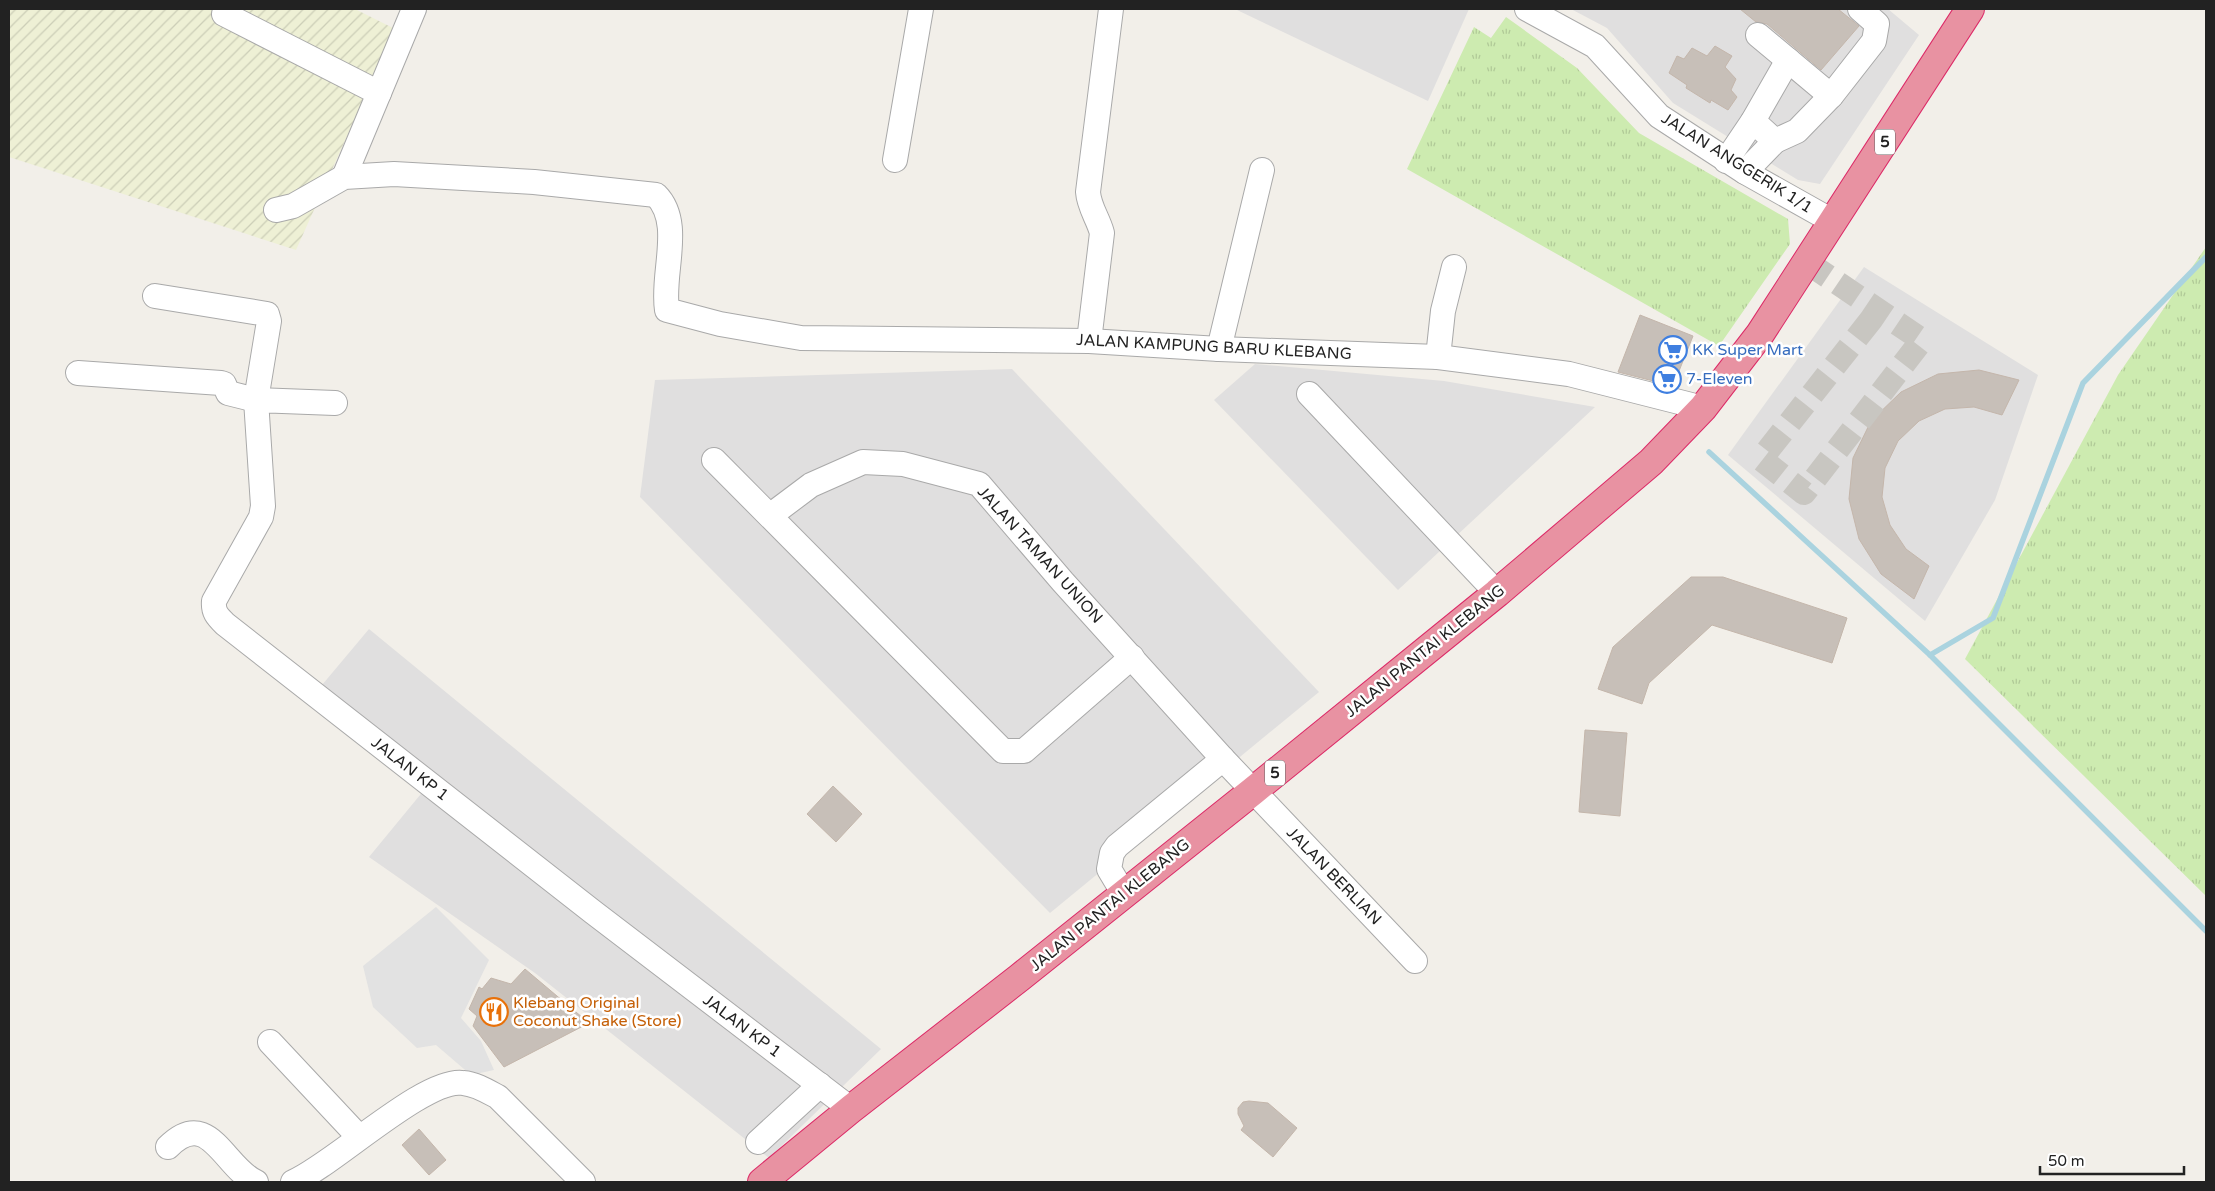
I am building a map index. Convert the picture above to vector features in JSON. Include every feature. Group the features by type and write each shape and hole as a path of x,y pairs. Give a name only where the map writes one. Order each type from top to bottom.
{"highway":[{"name":"JALAN PANTAI KLEBANG","path":"762,1182 1497,594 1651,462 1703,408 1760,334 1970,9"}],"street":[{"path":"276,210 293,206 344,177 414,9"},
{"path":"895,160 921,9"},
{"path":"1089,341 1102,233 1100,224 1088,203 1088,192 1111,9"},
{"name":"JALAN ANGGERIK 1/1","path":"1526,9 1595,46 1658,116 1736,167 1834,222"},
{"path":"1736,167 1775,141 1796,131 1831,96 1874,41 1877,24 1860,9"},
{"path":"224,14 379,93"},
{"path":"1758,36 1831,96"},
{"path":"1736,167 1753,121 1788,60"},
{"path":"1753,121 1775,141"},
{"path":"1219,349 1262,170"},
{"name":"JALAN KAMPUNG BARU KLEBANG","path":"344,177 404,174 534,182 656,195 666,205 670,229 664,293 667,310 720,324 801,338 1089,341 1219,349 1438,357 1569,374 1703,408"},
{"path":"1438,357 1443,311 1454,267"},
{"name":"JALAN KP 1","path":"155,296 267,314 269,321 256,400 263,506 261,517 214,601 213,609 217,616 233,631 577,900 851,1109"},
{"path":"78,373 221,383 224,384 228,393 256,400 335,403"},
{"path":"1309,394 1497,594"},
{"path":"714,460 771,515 1003,751 1024,751 1132,657"},
{"name":"JALAN TAMAN UNION","path":"771,515 811,485 863,462 903,464 979,484 1063,582 1253,791"},
{"path":"1124,894 1109,869 1112,854 1117,846 1223,759"},
{"name":"JALAN BERLIAN","path":"1253,791 1415,961"},
{"path":"270,1042 359,1137"},
{"path":"293,1182 306,1177 359,1137 442,1085 461,1082 482,1088 498,1097 583,1182"},
{"path":"758,1142 820,1085"},
{"path":"168,1147 178,1137 189,1133 202,1134 216,1143 234,1166 249,1179 256,1182"}],"shaded area":[{"path":"1235,9 1469,9 1428,101"},
{"path":"1571,9 1888,9 1919,35 1820,184 1798,180 1673,103 1607,28"},
{"path":"1864,267 2038,375 1995,500 1925,621 1728,455"},
{"path":"1255,364 1444,381 1595,407 1398,590 1214,400"},
{"path":"1012,369 1319,692 1050,913 640,497 655,380"},
{"path":"369,629 881,1049 769,1158 535,973 369,857 434,778 322,685"},
{"path":"436,907 489,960 461,1018 481,1041 494,1070 471,1075 436,1045 417,1048 373,1007 363,966"}],"green space":[{"path":"9,9 355,9 395,29 296,250 9,157"},
{"path":"1506,17 1577,68 1639,133 1788,219 1790,244 1719,346 1407,169 1474,27 1491,38"},
{"path":"2206,247 2206,896 1965,659 2118,375"}],"building":[{"path":"1740,9 1838,9 1859,26 1821,70 1767,24 1756,22"},
{"path":"1715,46 1732,56 1725,67 1736,79 1731,90 1737,97 1728,110 1711,100 1710,103 1686,88 1687,85 1669,73 1677,56 1684,59 1692,48 1707,56"},
{"path":"1640,315 1693,336 1673,386 1618,372"},
{"path":"1979,370 2019,380 2002,415 1974,407 1945,409 1919,421 1898,441 1885,468 1882,497 1890,525 1906,549 1929,566 1914,599 1881,574 1859,539 1849,499 1853,458 1871,421 1901,392 1938,374"},
{"path":"1691,577 1723,577 1847,618 1832,663 1712,625 1649,683 1642,704 1598,689 1613,647"},
{"path":"1585,730 1627,733 1620,816 1579,812"},
{"path":"833,786 862,814 836,842 807,814"},
{"path":"525,969 589,1023 504,1067 473,1026 477,1016 469,1009 479,987 482,989 491,978 511,984"},
{"path":"1243,1102 1268,1103 1297,1128 1273,1157 1241,1130 1244,1126 1238,1114 1238,1108"},
{"path":"419,1129 446,1160 429,1175 402,1145"}],"waterway":[{"path":"1930,655 1993,618 2083,383 2206,257"},
{"path":"1709,452 1930,655 2206,931"}],"tunnel":[{"path":"1808,263 1922,340 1804,493 1761,459 1878,311"}],"place":[{"name":"KK Super Mart","path":"1673,350"},
{"name":"7-Eleven","path":"1667,379"},
{"name":"Klebang Original Coconut Shake (Store)","path":"494,1012"}]}
